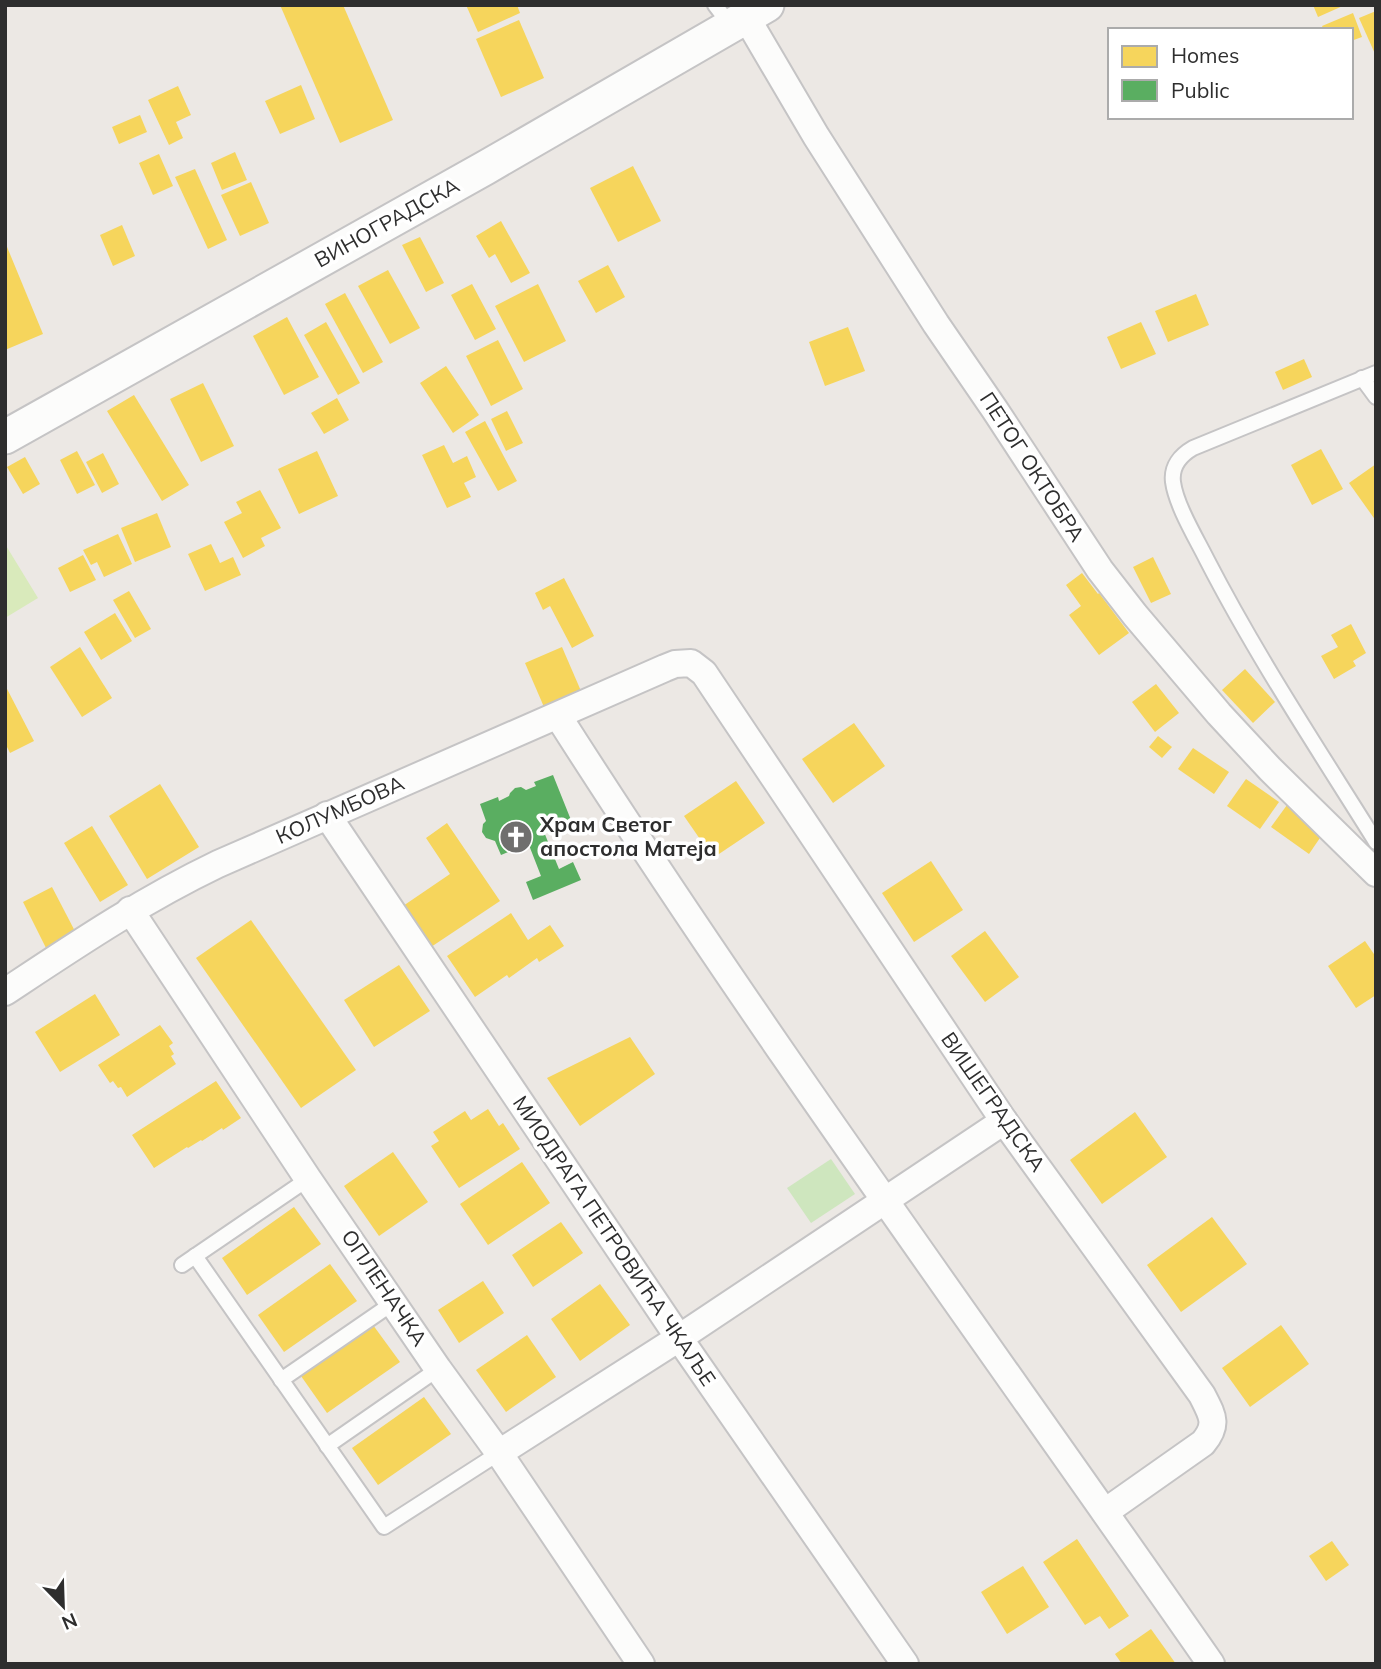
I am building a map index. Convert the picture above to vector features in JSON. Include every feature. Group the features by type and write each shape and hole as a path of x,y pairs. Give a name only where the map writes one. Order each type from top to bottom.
{"street":[{"name":"ВИНОГРАДСКА","path":"5,437 474,174 740,13"},
{"name":"ПЕТОГ ОКТОБРА","path":"740,13 936,324 1100,570 1152,636 1227,723 1376,873"},
{"name":"КОЛУМБОВА","path":"5,992 130,910 186,880 665,668 691,663"},
{"name":"ВИШЕГРАДСКА","path":"691,663 704,673 1004,1121 1202,1395 1213,1420 1213,1427 1203,1443 1105,1512"},
{"path":"558,716 621,815 885,1202 1211,1664"},
{"name":"МИОДРАГА ПЕТРОВИЋА ЧКАЉЕ","path":"327,816 679,1338 905,1664"},
{"name":"ОПЛЕНАЧКА","path":"130,910 308,1179 499,1453 641,1664"},
{"path":"499,1453 679,1338 1004,1121"}],"lane":[{"path":"1376,397 1369,375 1193,447 1182,454 1175,466 1173,481 1180,503 1223,592 1287,701 1376,842"},
{"path":"182,1265 308,1179"},
{"path":"195,1256 384,1527 499,1453"},
{"path":"281,1380 393,1303"},
{"path":"327,1446 438,1369"}],"green space":[{"path":"5,544 38,598 5,618"},
{"path":"831,1159 855,1194 811,1223 787,1188"}],"building: Homes":[{"path":"280,5 343,5 393,120 340,143"},
{"path":"466,5 517,5 520,13 478,32"},
{"path":"1313,5 1345,5 1318,17"},
{"path":"1376,11 1376,56 1359,18"},
{"path":"1353,13 1362,37 1353,40 1353,28 1322,26"},
{"path":"519,20 544,78 501,97 476,39"},
{"path":"301,85 315,119 280,134 265,101"},
{"path":"178,86 191,115 176,122 183,138 169,145 148,100"},
{"path":"140,115 147,132 119,144 112,127"},
{"path":"235,152 247,180 222,190 211,163"},
{"path":"159,154 173,186 153,195 139,163"},
{"path":"633,166 661,221 618,242 590,188"},
{"path":"195,169 227,240 208,249 175,177"},
{"path":"251,182 269,223 240,236 221,195"},
{"path":"501,221 530,273 511,283 495,254 489,258 476,236"},
{"path":"122,225 135,256 113,266 100,235"},
{"path":"420,237 444,283 426,292 402,245"},
{"path":"5,242 43,334 5,350"},
{"path":"608,265 625,297 596,313 578,281"},
{"path":"388,270 420,328 390,344 358,286"},
{"path":"472,284 496,329 475,340 451,295"},
{"path":"538,284 566,341 524,362 495,306"},
{"path":"345,293 383,362 363,373 325,304"},
{"path":"1196,294 1209,325 1168,342 1155,311"},
{"path":"287,317 319,377 284,395 253,336"},
{"path":"326,322 360,383 338,395 304,335"},
{"path":"1141,322 1156,354 1121,369 1107,337"},
{"path":"848,327 865,371 825,386 809,342"},
{"path":"498,340 523,389 491,406 466,356"},
{"path":"1304,359 1312,377 1283,390 1275,372"},
{"path":"446,366 479,415 453,433 420,383"},
{"path":"203,383 234,446 201,462 170,399"},
{"path":"134,395 189,485 162,501 107,411"},
{"path":"337,398 349,420 324,434 311,413"},
{"path":"507,411 523,443 506,451 491,419"},
{"path":"485,421 517,481 498,491 465,432"},
{"path":"444,445 453,463 467,456 476,477 464,483 471,497 447,508 422,455"},
{"path":"1321,449 1343,489 1312,505 1291,465"},
{"path":"77,451 95,485 77,494 60,460"},
{"path":"317,451 338,496 299,514 278,469"},
{"path":"103,453 119,484 102,493 86,462"},
{"path":"25,457 40,484 23,494 7,467"},
{"path":"1376,464 1376,521 1349,483"},
{"path":"260,490 281,528 261,538 265,546 243,558 224,522 242,513 236,502"},
{"path":"157,513 171,547 135,562 121,528"},
{"path":"118,534 132,564 104,577 97,562 91,565 83,550"},
{"path":"211,544 220,563 233,557 241,575 205,591 188,554"},
{"path":"83,555 96,580 70,592 58,568"},
{"path":"1153,557 1171,594 1151,603 1133,567"},
{"path":"1082,573 1129,633 1099,655 1069,615 1081,606 1066,585"},
{"path":"564,578 594,636 572,648 550,606 543,610 535,593"},
{"path":"129,591 151,629 135,638 113,600"},
{"path":"115,613 132,641 101,660 84,632"},
{"path":"1351,624 1366,653 1353,661 1356,666 1334,679 1321,656 1338,647 1331,635"},
{"path":"80,647 112,698 82,717 50,667"},
{"path":"562,647 581,691 544,707 525,663"},
{"path":"1245,669 1275,702 1253,723 1222,690"},
{"path":"1156,684 1179,713 1155,732 1132,702"},
{"path":"5,685 34,741 10,753 5,743"},
{"path":"854,723 885,766 833,803 802,759"},
{"path":"1158,736 1172,747 1162,758 1149,747"},
{"path":"1193,748 1229,772 1214,794 1178,769"},
{"path":"1246,779 1279,802 1260,829 1227,806"},
{"path":"736,781 765,823 713,858 684,816"},
{"path":"160,784 199,847 147,879 109,816"},
{"path":"1287,805 1324,832 1309,854 1271,827"},
{"path":"447,823 500,901 431,947 403,906 450,874 426,838"},
{"path":"92,826 128,885 100,902 64,843"},
{"path":"931,861 963,910 914,942 882,893"},
{"path":"52,887 78,937 48,952 23,902"},
{"path":"511,913 528,940 550,925 564,946 539,962 537,958 509,978 507,975 475,997 447,956"},
{"path":"251,920 356,1070 301,1108 196,958"},
{"path":"985,931 1019,977 985,1002 951,956"},
{"path":"1365,941 1376,957 1376,995 1356,1008 1328,966"},
{"path":"399,965 430,1011 374,1047 344,1000"},
{"path":"95,994 120,1035 60,1072 35,1032"},
{"path":"160,1025 173,1043 169,1046 176,1064 127,1097 121,1087 118,1088 113,1081 110,1083 98,1065"},
{"path":"630,1037 655,1074 580,1126 547,1078"},
{"path":"216,1081 241,1118 154,1168 132,1135"},
{"path":"488,1109 499,1126 503,1123 520,1149 459,1188 431,1146 439,1141 433,1132 465,1111 471,1120"},
{"path":"1135,1112 1167,1157 1102,1204 1070,1160"},
{"path":"393,1152 428,1202 379,1236 344,1186"},
{"path":"522,1162 550,1203 488,1245 460,1204"},
{"path":"294,1207 321,1244 247,1295 222,1258"},
{"path":"1212,1217 1247,1264 1181,1312 1147,1265"},
{"path":"561,1222 583,1253 533,1287 512,1255"},
{"path":"330,1264 357,1301 284,1352 258,1315"},
{"path":"483,1281 504,1313 459,1343 438,1310"},
{"path":"600,1284 630,1325 580,1361 551,1319"},
{"path":"373,1325 400,1362 327,1413 301,1376"},
{"path":"1281,1325 1309,1364 1250,1407 1222,1368"},
{"path":"527,1335 556,1377 506,1412 476,1370"},
{"path":"424,1397 451,1434 378,1485 352,1448"},
{"path":"1077,1539 1129,1616 1109,1629 1100,1616 1085,1625 1043,1562"},
{"path":"1332,1541 1349,1565 1326,1581 1309,1556"},
{"path":"1023,1566 1049,1607 1007,1634 981,1592"},
{"path":"1151,1629 1176,1664 1122,1664 1115,1654"}],"building: Public":[{"name":"Храм Светог апостола Матеја","path":"553,775 573,825 555,833 553,828 544,832 559,869 573,862 581,880 533,900 526,882 541,876 527,840 517,844 518,848 501,855 495,841 486,838 482,832 486,821 480,804 498,797 499,801 509,796 515,788 526,790 536,786 534,782"}],"place":[{"name":"Храм Светог апостола Матеја","path":"516,837"}]}
